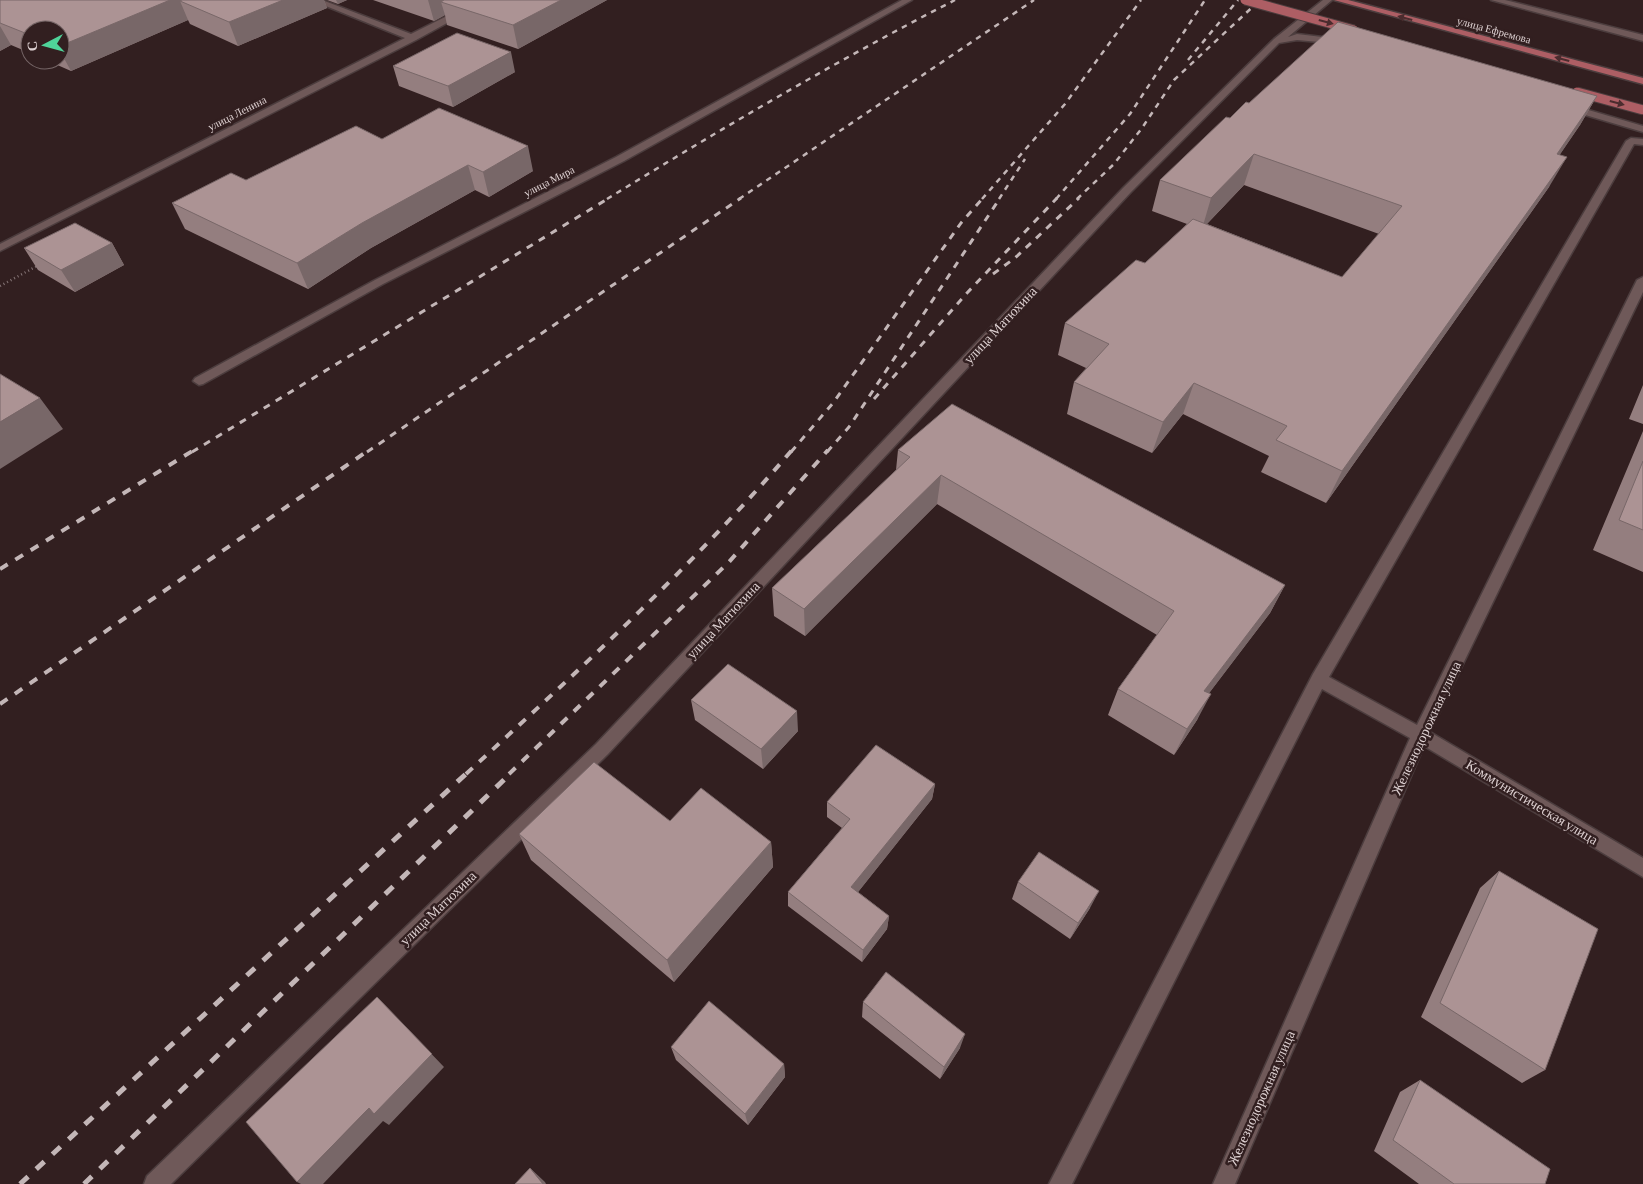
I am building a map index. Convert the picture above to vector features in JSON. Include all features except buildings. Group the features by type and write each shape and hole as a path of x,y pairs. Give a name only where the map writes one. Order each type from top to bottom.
{"main road":[{"path":"1245,0 1359,32"},
{"name":"улица Ефремова","path":"1338,0 1643,81"},
{"path":"1567,89 1643,110"}],"street":[{"path":"315,0 413,38"},
{"name":"улица Ленина","path":"0,248 485,0"},
{"name":"улица Мира","path":"199,381 379,282 620,159 908,0"},
{"name":"улица Матюхина","path":"155,1184 602,749 1127,190 1277,41 1328,0"},
{"path":"1496,0 1643,38"},
{"path":"1277,41 1297,37 1318,38 1344,44"},
{"path":"1562,106 1643,129"},
{"path":"1060,1184 1319,678 1631,140 1643,142"},
{"name":"Железнодорожная улица","path":"1224,1184 1420,735 1643,280"},
{"name":"Коммунистическая улица","path":"1319,678 1420,735 1643,868"}],"railway":[{"path":"607,199 779,96 955,0"},
{"path":"739,199 1034,0"},
{"path":"982,199 1065,104 1141,0"},
{"path":"1056,199 1130,114 1205,0"},
{"path":"1188,60 1238,0"},
{"path":"1077,199 1114,164 1142,128 1174,80 1260,0"},
{"path":"999,199 1025,159"},
{"path":"192,452 609,198"},
{"path":"367,452 741,198"},
{"path":"791,452 833,403 961,223 983,198"},
{"path":"827,452 849,427 1000,198"},
{"path":"874,399 967,293 1057,198"},
{"path":"993,274 1015,258 1079,198"},
{"path":"0,569 194,450"},
{"path":"0,704 369,450"},
{"path":"466,774 675,577 792,450"},
{"path":"509,774 729,562 828,450"},
{"path":"20,1184 467,773"},
{"path":"84,1184 511,773"}]}
